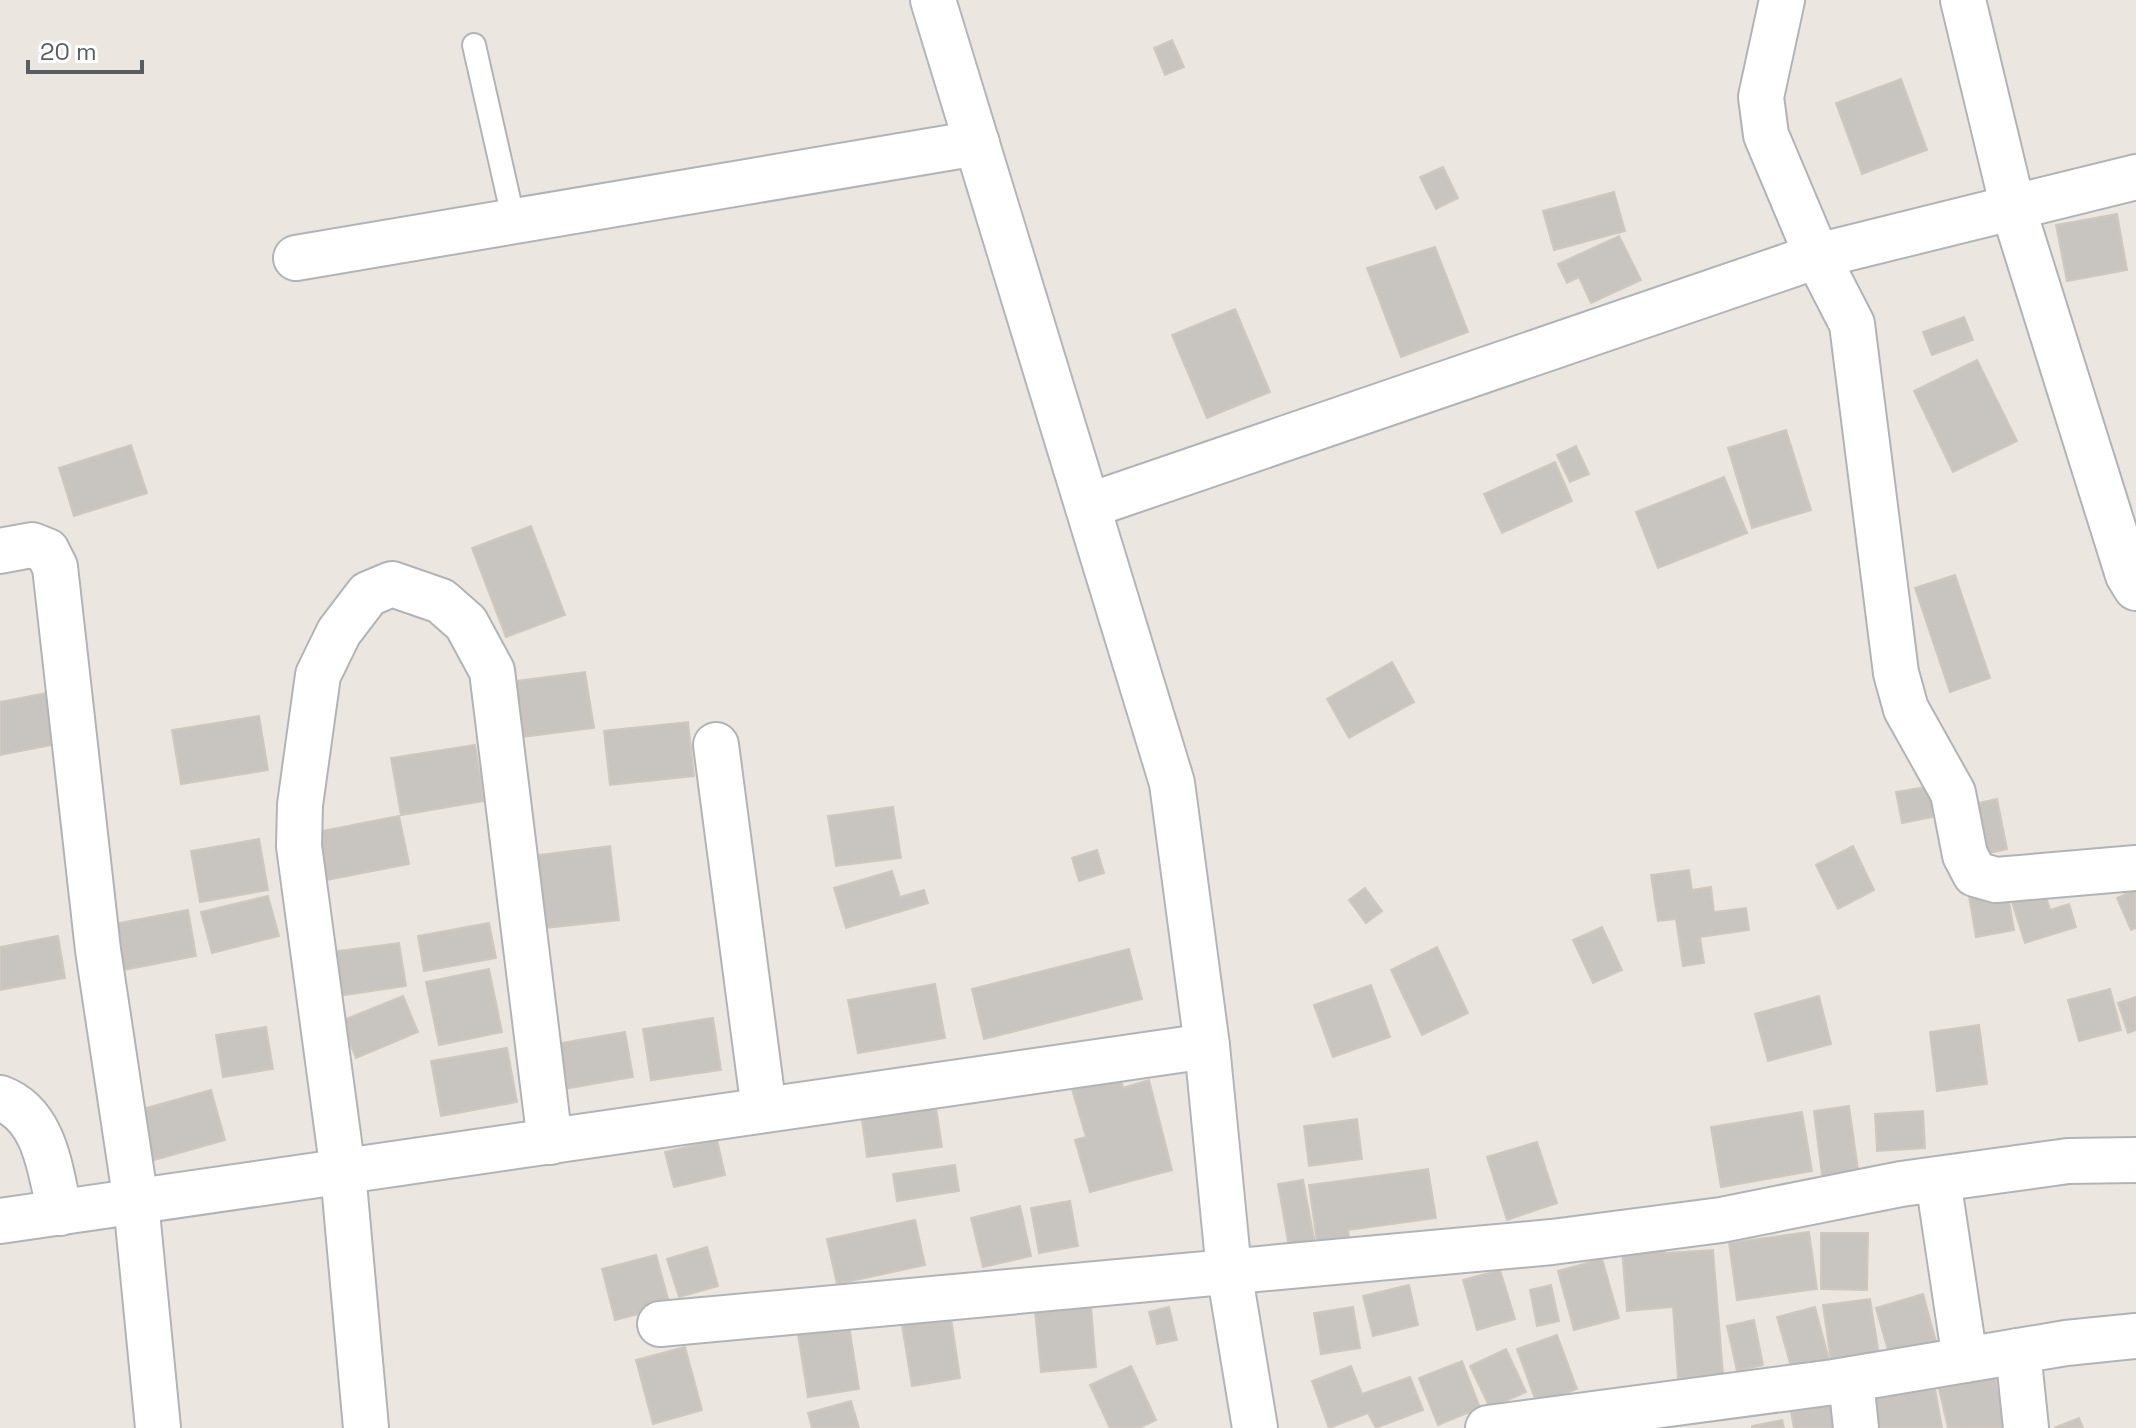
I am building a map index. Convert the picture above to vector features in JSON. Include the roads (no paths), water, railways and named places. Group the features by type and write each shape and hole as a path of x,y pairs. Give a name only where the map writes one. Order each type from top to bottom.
{"street":[{"path":"933,0 1172,783 1207,1046 1229,1271 1255,1428"},
{"path":"1782,0 1761,97 1766,135 1817,256 1852,324 1896,673 1906,709 1953,793 1965,855 1975,874 1996,880 2136,868"},
{"path":"1963,0 2013,208 2128,575 2136,588"},
{"path":"296,258 977,143"},
{"path":"1088,506 1817,256 2136,177"},
{"path":"0,551 32,545 47,551 55,567 98,950 136,1202 158,1428"},
{"path":"366,1428 343,1172 299,846 300,805 318,675 339,632 368,594 392,584 441,601 466,623 492,671 550,1142"},
{"path":"716,745 764,1110"},
{"path":"0,1221 1207,1046"},
{"path":"0,1098 16,1104 35,1126 46,1151 60,1213"},
{"path":"660,1324 1552,1242 1721,1220 1938,1180 2068,1161 2136,1160"},
{"path":"1938,1180 1965,1360"},
{"path":"1488,1428 1851,1380 2018,1351 2136,1336"},
{"path":"2018,1351 2026,1428"},
{"path":"1851,1380 1856,1428"}],"lane":[{"path":"474,45 514,222"}]}
